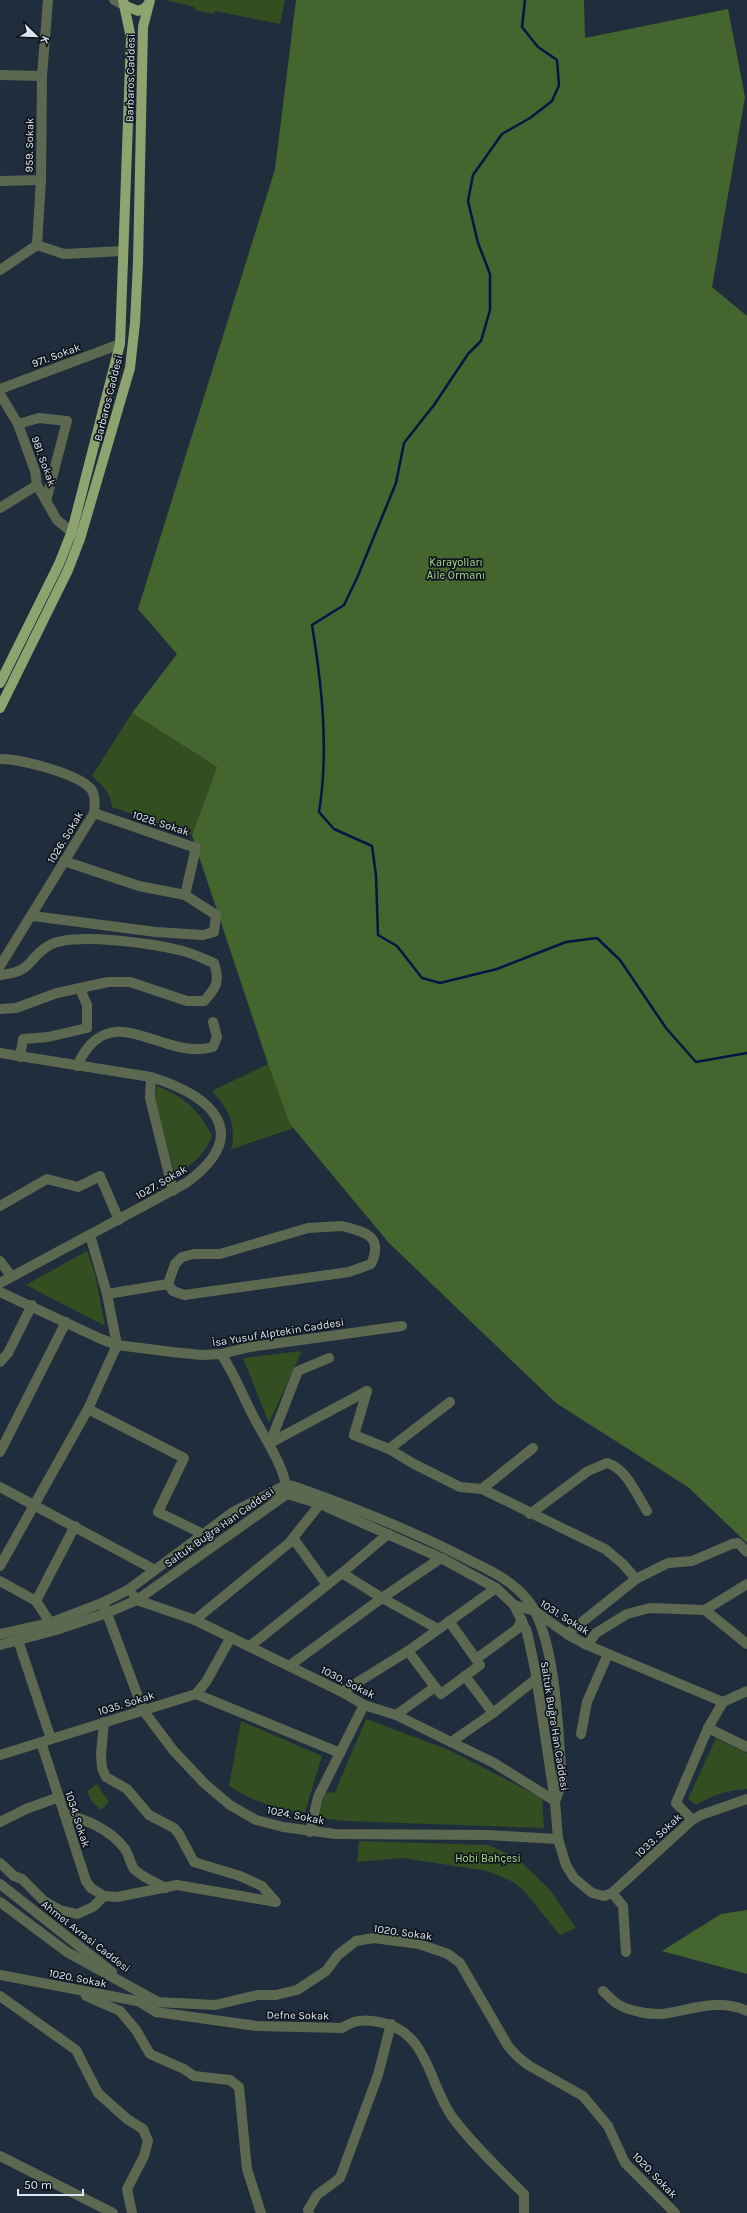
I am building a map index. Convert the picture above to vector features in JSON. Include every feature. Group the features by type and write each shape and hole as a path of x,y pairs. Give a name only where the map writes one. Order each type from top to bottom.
{"main road":[{"path":"124,3 138,11 145,8 149,1"},
{"name":"Barbaros Caddesi","path":"0,708 68,570 80,539 130,368 135,323 138,262 143,27 149,1"},
{"name":"Barbaros Caddesi","path":"0,683 59,564 72,531 120,344 131,38 124,3"}],"street":[{"name":"959. Sokak","path":"37,245 41,180 42,76 48,0"},
{"path":"114,0 124,3"},
{"path":"0,75 42,76"},
{"path":"0,181 41,180"},
{"path":"0,270 37,245 64,254 123,251"},
{"name":"971. Sokak","path":"0,389 120,344"},
{"name":"981. Sokak","path":"0,394 18,424 35,471 37,485 57,520 80,539"},
{"path":"18,424 39,418 67,421 46,501"},
{"path":"0,508 37,485"},
{"name":"1026. Sokak","path":"0,760 45,767 79,781 91,789 94,798 94,813 64,861 33,916 0,966"},
{"name":"1028. Sokak","path":"94,813 196,848 185,895"},
{"path":"33,916 156,932 202,935 214,932 216,915 185,895 139,886 64,861"},
{"path":"0,975 15,974 27,966 47,946 66,939 138,943 184,951 214,963 219,977 214,991 204,1001 187,1001 130,982 108,982 57,993 16,1008 0,1009"},
{"path":"20,1057 23,1039 48,1037 87,1028 87,1005 80,989"},
{"path":"78,1066 85,1050 104,1034 120,1031 135,1033 182,1049 201,1050 213,1047 217,1037 213,1022"},
{"name":"1027. Sokak","path":"0,1053 152,1077 173,1084 192,1094 207,1105 215,1113 221,1132 220,1140 212,1158 199,1174 173,1191 0,1282"},
{"path":"152,1077 150,1098 173,1191"},
{"path":"0,1206 47,1179 78,1187 100,1176 119,1220"},
{"path":"342,1226 359,1230 370,1236 375,1243 376,1253 371,1264 350,1272 184,1295 173,1291 168,1284 175,1264 182,1257 194,1254 220,1254 308,1228 342,1226"},
{"path":"0,1566 35,1507 88,1409 117,1345 107,1294 90,1235"},
{"path":"0,1261 11,1276"},
{"path":"107,1294 168,1284"},
{"name":"İsa Yusuf Alptekin Caddesi","path":"0,1292 32,1305 101,1340 117,1345 202,1355 221,1354 250,1347 402,1326"},
{"path":"0,1362 8,1353 32,1305"},
{"path":"0,1452 5,1428 66,1322"},
{"path":"221,1354 233,1372 257,1423 270,1443 286,1490"},
{"path":"270,1443 298,1371 329,1358"},
{"path":"270,1443 367,1391 354,1435 389,1449 414,1464 460,1487 482,1489 530,1514 605,1548 636,1578"},
{"path":"389,1449 450,1402"},
{"path":"88,1409 184,1458 158,1512 203,1534"},
{"path":"482,1489 533,1448"},
{"path":"530,1514 588,1471 607,1463 615,1465 623,1472 647,1511"},
{"path":"0,1487 155,1570"},
{"name":"Saltuk Buğra Han Caddesi","path":"286,1490 441,1558 496,1588 514,1605 527,1632 556,1801"},
{"name":"Saltuk Buğra Han Caddesi","path":"0,1634 53,1626 107,1613 137,1600 286,1490"},
{"name":"Saltuk Buğra Han Caddesi","path":"0,1645 18,1640 53,1626 128,1590 234,1512 286,1490 337,1502 443,1546 507,1580 535,1610 544,1635 555,1705 562,1782 556,1801"},
{"path":"195,1620 293,1538 320,1504"},
{"path":"36,1601 75,1526"},
{"path":"250,1646 342,1573 388,1534"},
{"path":"293,1538 327,1585"},
{"path":"567,1634 636,1578 668,1563 692,1561 732,1544 738,1543 747,1552"},
{"path":"289,1666 382,1598 441,1558"},
{"path":"342,1573 438,1630"},
{"path":"0,1581 36,1601 53,1626"},
{"path":"747,1584 705,1610 747,1644"},
{"path":"342,1692 408,1651 496,1588"},
{"name":"1030. Sokak","path":"128,1590 137,1600 195,1620 342,1692 364,1705 396,1715 494,1763 556,1801"},
{"name":"1024. Sokak","path":"102,1603 143,1710 173,1750 205,1784 230,1805 256,1820 310,1832 335,1834 488,1835 558,1839"},
{"name":"1031. Sokak","path":"514,1605 535,1610 567,1634 587,1645 596,1633 627,1614 650,1608 705,1610"},
{"path":"476,1659 517,1629 522,1620"},
{"path":"408,1651 441,1694 480,1665 449,1621"},
{"path":"231,1638 206,1682 196,1694 340,1753"},
{"name":"1034. Sokak","path":"18,1640 46,1740 59,1797 86,1881 92,1888 104,1896"},
{"path":"587,1645 724,1702"},
{"path":"581,1734 587,1702 608,1654"},
{"path":"465,1676 493,1713"},
{"path":"451,1742 493,1713 536,1679"},
{"path":"396,1715 436,1687"},
{"path":"692,1820 676,1803 708,1728 724,1702 747,1691"},
{"name":"1035. Sokak","path":"0,1755 196,1694"},
{"path":"310,1832 318,1797 364,1705"},
{"path":"0,1863 14,1876 22,1879 44,1901 60,1910 76,1914 93,1907 104,1896 117,1897 177,1885 276,1902 262,1886 240,1876 194,1862 179,1834 174,1828 149,1815 127,1788 106,1777 102,1768 101,1754 104,1722"},
{"path":"708,1728 747,1747"},
{"path":"0,1822 26,1809 59,1797"},
{"name":"1033. Sokak","path":"612,1893 692,1820 701,1815 747,1799"},
{"path":"556,1801 558,1839 566,1864 574,1878 592,1893 604,1896 612,1893 623,1906 626,1952"},
{"path":"64,1814 84,1819 105,1832 125,1849 134,1868 149,1879 166,1888"},
{"name":"Ahmet Avrasi Caddesi","path":"0,1884 88,1951 129,1986"},
{"name":"Ahmet Avrasi Caddesi","path":"0,1902 67,1952 129,1986"},
{"name":"1020. Sokak","path":"0,1975 137,2001 215,2005 258,1995 276,1995 297,1990 326,1971 338,1954 356,1940 374,1938 432,1947 448,1954 460,1963 508,2046 518,2057 583,2096 608,2126 625,2163 675,2213"},
{"path":"129,1986 160,2003"},
{"path":"76,1990 120,2011 136,2030 150,2054 184,2069 194,2076 230,2080 239,2087 247,2169 260,2213"},
{"path":"602,1991 624,2007 652,2014 668,2014 689,2008 713,2004 738,2007 747,2011"},
{"path":"0,1996 76,2050 98,2093 128,2119 143,2129 148,2140 144,2156 127,2189 132,2213"},
{"name":"Defne Sokak","path":"137,2001 156,2012 257,2026 342,2028 351,2022 366,2020 391,2024 407,2033 418,2046 440,2095 452,2116 470,2140 524,2194 524,2213"},
{"path":"309,2213 308,2210 317,2195 340,2178 378,2075 391,2024"},
{"path":"0,2156 113,2213"}],"green space":[{"path":"165,0 285,0 280,24 215,11 214,14 195,10 195,7"},
{"name":"Karayolları Aile Ormanı","path":"296,0 584,0 585,38 728,9 745,97 712,287 747,316 747,1543 688,1487 556,1403 389,1243 290,1124 268,1064 192,835 217,767 132,713 177,654 138,609 275,169"},
{"path":"132,713 217,767 192,835 112,807 108,793 92,776"},
{"path":"268,1064 294,1128 232,1149 233,1131 230,1117 212,1091"},
{"path":"157,1086 176,1095 190,1105 207,1126 212,1136 202,1154 187,1167 175,1174 155,1100"},
{"path":"87,1251 95,1274 105,1326 26,1285"},
{"path":"302,1351 269,1423 243,1358"},
{"path":"366,1719 449,1750 542,1798 544,1828 346,1821 318,1818 325,1793 335,1792"},
{"path":"241,1721 322,1756 305,1812 266,1804 229,1786"},
{"path":"716,1738 747,1753 747,1789 720,1794 708,1798 696,1805 688,1799"},
{"path":"97,1784 109,1802 101,1810 92,1802 87,1791"},
{"name":"Hobi Bahçesi","path":"359,1841 489,1845 518,1859 550,1890 576,1928 560,1935 524,1891 513,1882 488,1871 402,1858 357,1862"},
{"path":"747,1910 747,1974 662,1951 721,1914"}],"waterway":[{"path":"525,0 522,27 538,47 557,60 559,85 552,101 530,118 502,134 473,175 468,201 478,243 490,274 490,310 481,341 468,354 434,405 404,443 396,483 357,578 344,605 312,625 319,671 324,742 324,766 319,812 334,829 372,846 376,875 378,935 397,946 422,978 440,983 497,969 566,942 597,938 620,960 666,1028 696,1062 747,1053"}]}
